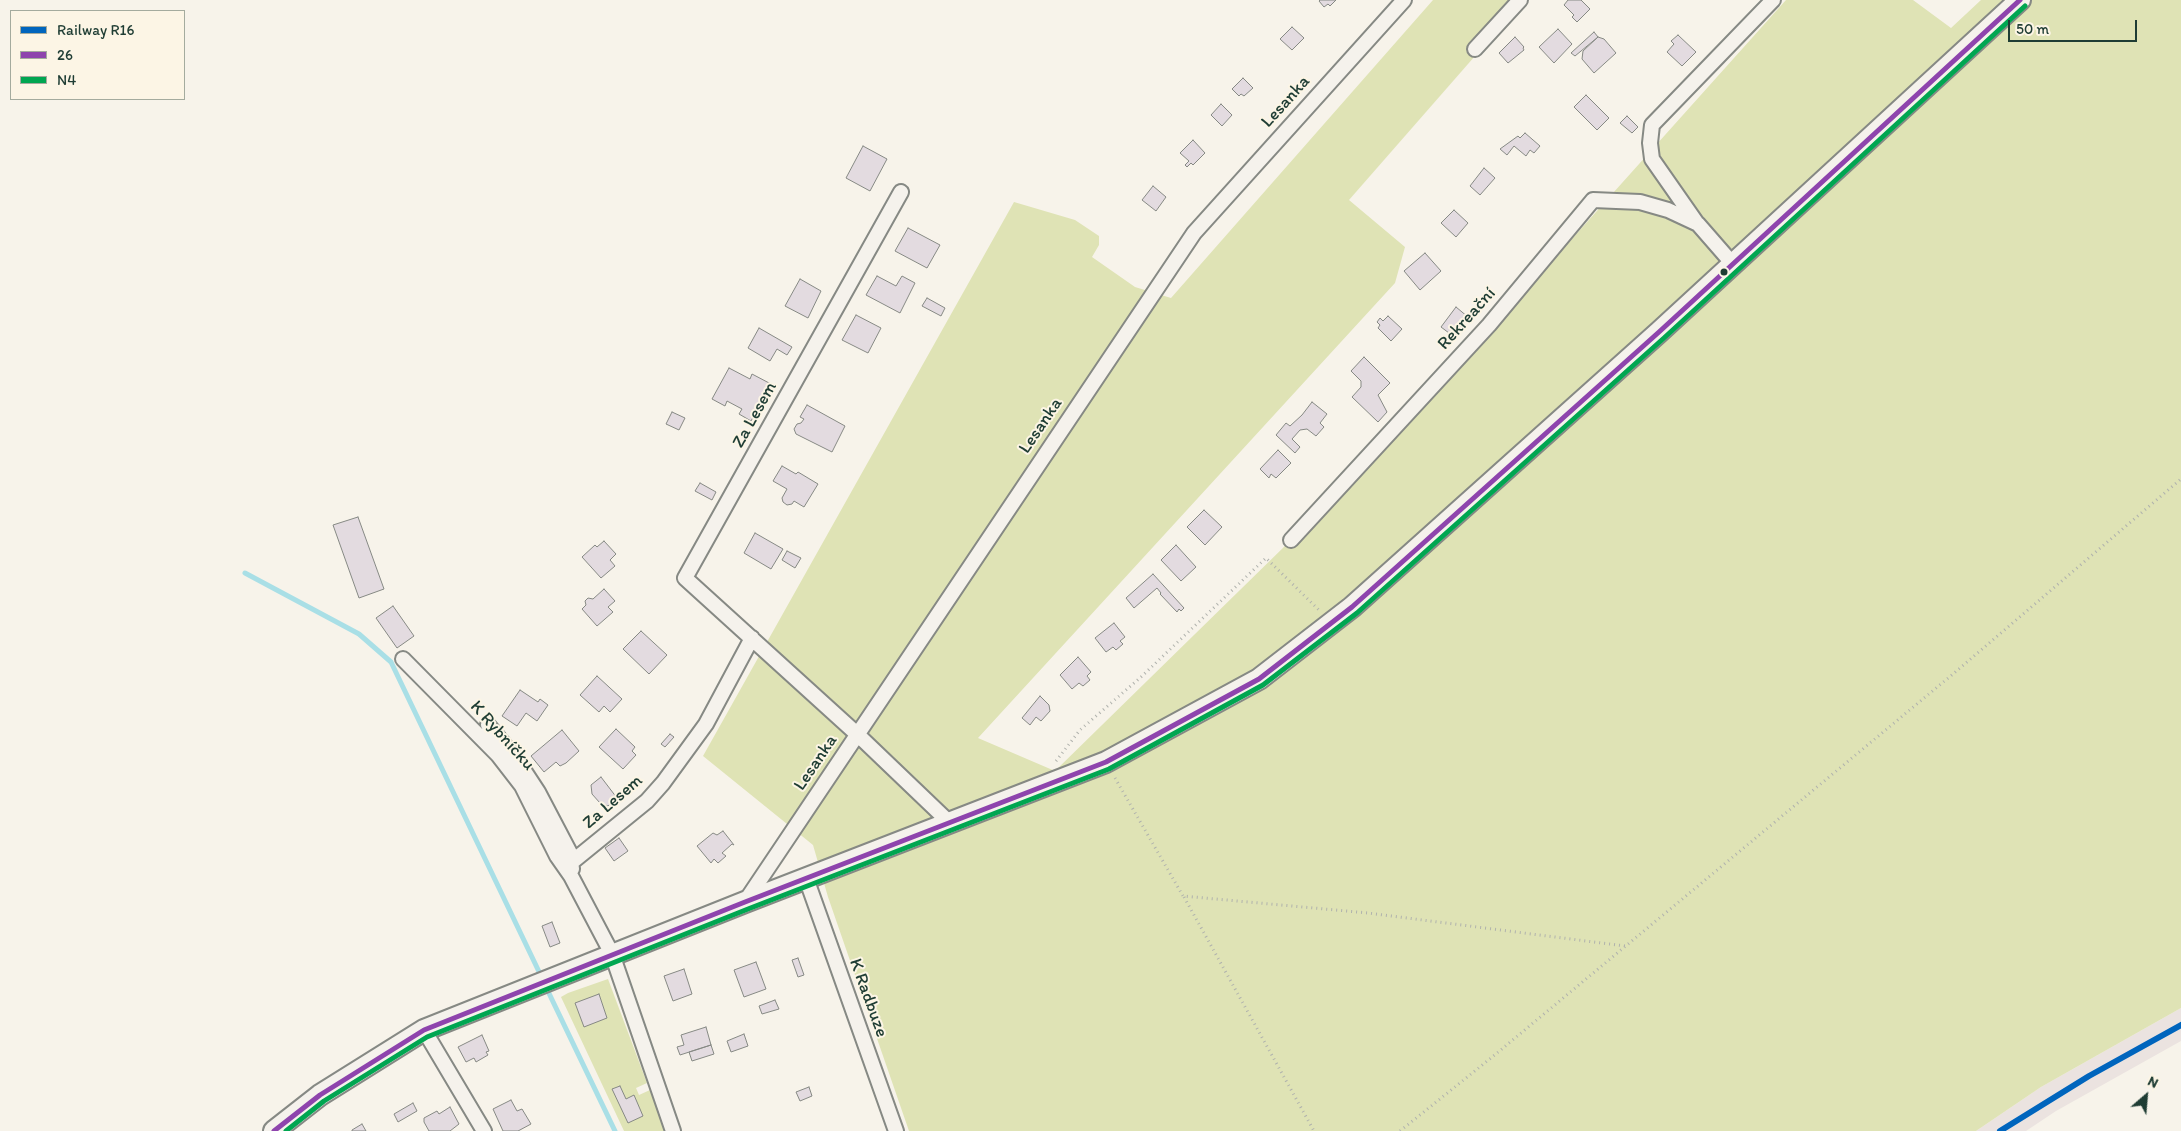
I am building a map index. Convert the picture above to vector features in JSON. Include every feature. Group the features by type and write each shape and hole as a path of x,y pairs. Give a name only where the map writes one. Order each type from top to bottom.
{"street":[{"name":"Lesanka","path":"745,902 1194,233 1404,0"},
{"path":"1475,49 1520,0"},
{"name":"Rekreační","path":"1732,263 1698,224 1652,159 1650,143 1652,125 1773,0"},
{"path":"274,1131 320,1095 424,1030 612,954 951,824 1106,762 1259,679 1352,607 1652,339 1732,263 2020,0"},
{"name":"Za Lesem","path":"901,192 685,578 858,735 951,824"},
{"name":"Rekreační","path":"1291,540 1489,325 1592,200 1640,202 1668,210 1698,224"},
{"name":"Za Lesem","path":"572,869 647,801 662,783 706,724 752,638"},
{"name":"K Rybníčku","path":"403,659 498,755 522,786 557,856 572,869"},
{"name":"K Rybníčku","path":"488,724 518,760 538,792 570,853 572,869 612,954 673,1131"},
{"name":"K Radbuze","path":"806,878 896,1131"},
{"path":"424,1030 484,1131"}],"path":[{"path":"1400,1131 1953,674 2181,479"},
{"path":"1050,768 1080,730 1141,677 1266,558 1331,623"},
{"path":"1106,762 1184,896 1314,1131"},
{"path":"1184,896 1368,913 1625,946"}],"shaded area":[{"path":"2181,1008 2181,1041 2056,1111 2026,1131 1976,1131 2041,1087"}],"green space":[{"path":"1433,0 1524,0 1349,200 1405,247 1395,283 978,738 1055,771 1380,453 1786,0 1913,0 1951,28 1981,0 2181,0 2181,1008 2041,1087 1976,1131 909,1131 828,897 813,845 703,756 1014,202 1075,220 1099,236 1099,245 1092,257 1135,287 1171,298"},
{"path":"608,979 647,1083 636,1088 639,1095 650,1090 666,1131 624,1131 561,997"}],"building":[{"path":"1320,0 1336,0 1330,6 1328,4 1324,7"},
{"path":"1568,0 1581,0 1590,9 1577,22 1572,17 1574,15 1564,5"},
{"path":"1292,27 1304,38 1292,50 1280,39"},
{"path":"1558,29 1572,44 1554,63 1539,47"},
{"path":"1594,32 1598,37 1575,56 1571,53"},
{"path":"1678,35 1696,52 1682,66 1667,52 1674,44 1671,41"},
{"path":"1515,37 1524,47 1524,50 1508,63 1499,53"},
{"path":"1598,37 1604,39 1616,53 1594,73 1582,59 1583,51"},
{"path":"1243,78 1253,88 1244,96 1241,94 1239,96 1232,89"},
{"path":"1586,95 1609,118 1597,130 1574,107"},
{"path":"1221,104 1232,115 1222,126 1211,115"},
{"path":"1627,116 1638,127 1632,133 1620,123"},
{"path":"1525,133 1540,146 1534,153 1530,150 1526,156 1514,146 1507,155 1500,149 1518,136 1520,138"},
{"path":"1193,140 1205,153 1193,165 1191,163 1187,167 1185,165 1189,161 1180,153"},
{"path":"863,146 887,159 870,191 846,178"},
{"path":"1484,168 1495,178 1480,195 1470,186"},
{"path":"1153,186 1166,197 1156,211 1142,200"},
{"path":"1454,210 1468,223 1456,237 1441,223"},
{"path":"908,228 940,245 927,268 895,251"},
{"path":"1425,253 1441,271 1420,290 1404,271"},
{"path":"877,276 896,286 902,276 915,283 900,313 866,295"},
{"path":"800,279 821,291 808,318 785,306"},
{"path":"927,298 945,308 941,316 922,306"},
{"path":"1456,307 1468,317 1453,336 1441,327"},
{"path":"856,315 881,328 868,353 842,340"},
{"path":"1388,316 1402,329 1391,341 1378,328 1380,325 1377,322 1380,318 1383,321"},
{"path":"759,328 792,347 787,355 777,349 770,361 748,348"},
{"path":"1364,357 1390,383 1378,395 1387,412 1378,422 1352,397 1361,387 1361,381 1351,371"},
{"path":"729,368 750,379 752,374 771,384 751,421 739,414 742,409 727,401 725,406 712,399"},
{"path":"1312,402 1327,414 1320,423 1324,427 1316,436 1307,429 1300,430 1292,439 1300,447 1295,453 1276,435 1286,423 1290,426 1302,415"},
{"path":"807,405 845,426 832,452 796,434 794,429 804,419 800,417"},
{"path":"672,412 685,418 679,430 666,424"},
{"path":"1278,450 1291,463 1276,478 1271,474 1269,478 1260,469"},
{"path":"782,466 796,474 798,472 818,484 804,507 794,501 792,504 787,505 783,502 782,498 787,489 773,481"},
{"path":"700,483 716,492 712,500 695,491"},
{"path":"1204,510 1222,527 1205,545 1187,527"},
{"path":"358,517 384,589 359,598 333,525"},
{"path":"755,533 783,549 771,569 744,553"},
{"path":"604,541 616,554 610,560 615,566 601,578 582,557 595,545 597,547"},
{"path":"1176,545 1196,567 1181,581 1161,560"},
{"path":"787,551 801,558 795,568 782,560"},
{"path":"1153,574 1184,608 1181,611 1179,609 1177,612 1160,594 1157,588 1134,608 1126,598"},
{"path":"604,589 615,601 608,607 613,612 597,626 582,609 586,605 585,601 588,598 593,599"},
{"path":"393,606 414,636 397,648 376,618"},
{"path":"1114,623 1125,637 1120,641 1123,644 1116,650 1113,647 1106,652 1095,638"},
{"path":"641,631 667,655 649,674 623,649"},
{"path":"1078,657 1091,672 1087,676 1090,680 1083,686 1079,683 1072,689 1060,675"},
{"path":"597,676 622,699 610,712 604,706 599,712 580,695"},
{"path":"520,690 538,702 540,699 548,705 537,721 526,713 517,726 502,716"},
{"path":"1040,696 1049,705 1050,711 1041,721 1036,717 1030,725 1022,718"},
{"path":"616,729 635,747 632,751 636,755 623,769 599,747"},
{"path":"562,730 579,751 566,763 560,766 556,762 544,772 531,756"},
{"path":"670,734 674,737 665,747 661,744"},
{"path":"601,777 617,798 608,806 600,803 592,794 591,785"},
{"path":"723,831 734,845 732,844 722,853 726,856 718,863 714,859 711,863 697,846 713,833 717,835"},
{"path":"619,838 628,851 614,861 605,848"},
{"path":"552,922 560,943 550,947 542,926"},
{"path":"798,958 804,975 798,977 792,960"},
{"path":"756,962 766,989 744,997 734,970"},
{"path":"684,969 692,994 673,1001 664,976"},
{"path":"599,994 607,1018 584,1027 575,1003"},
{"path":"775,1000 779,1009 762,1014 759,1006"},
{"path":"706,1027 711,1045 680,1055 677,1047 684,1045 681,1035"},
{"path":"744,1034 748,1046 731,1052 727,1041"},
{"path":"482,1035 489,1051 486,1052 488,1055 476,1062 474,1058 466,1062 458,1047"},
{"path":"711,1045 714,1054 692,1061 689,1052"},
{"path":"620,1086 626,1099 634,1095 643,1116 628,1123 612,1089"},
{"path":"809,1087 812,1096 800,1101 796,1092"},
{"path":"511,1100 517,1111 522,1109 531,1124 518,1131 503,1131 493,1109"},
{"path":"413,1103 417,1111 398,1122 394,1114"},
{"path":"450,1107 459,1124 450,1131 429,1131 424,1118 437,1111 439,1114"},
{"path":"362,1124 366,1131 352,1131 352,1130"}],"waterway":[{"path":"245,573 359,634 391,662 542,978"},
{"path":"545,985 615,1131"}],"rail line":[{"name":"R16","path":"2000,1131 2089,1076 2181,1025"}],"transit line":[{"name":"26","path":"274,1131 320,1095 424,1030 745,902 1106,762 1259,679 1352,607 1659,332 2020,0"},
{"name":"N4","path":"286,1131 324,1101 427,1037 748,909 1109,769 1263,685 1357,613 1664,338 2025,6"}]}
